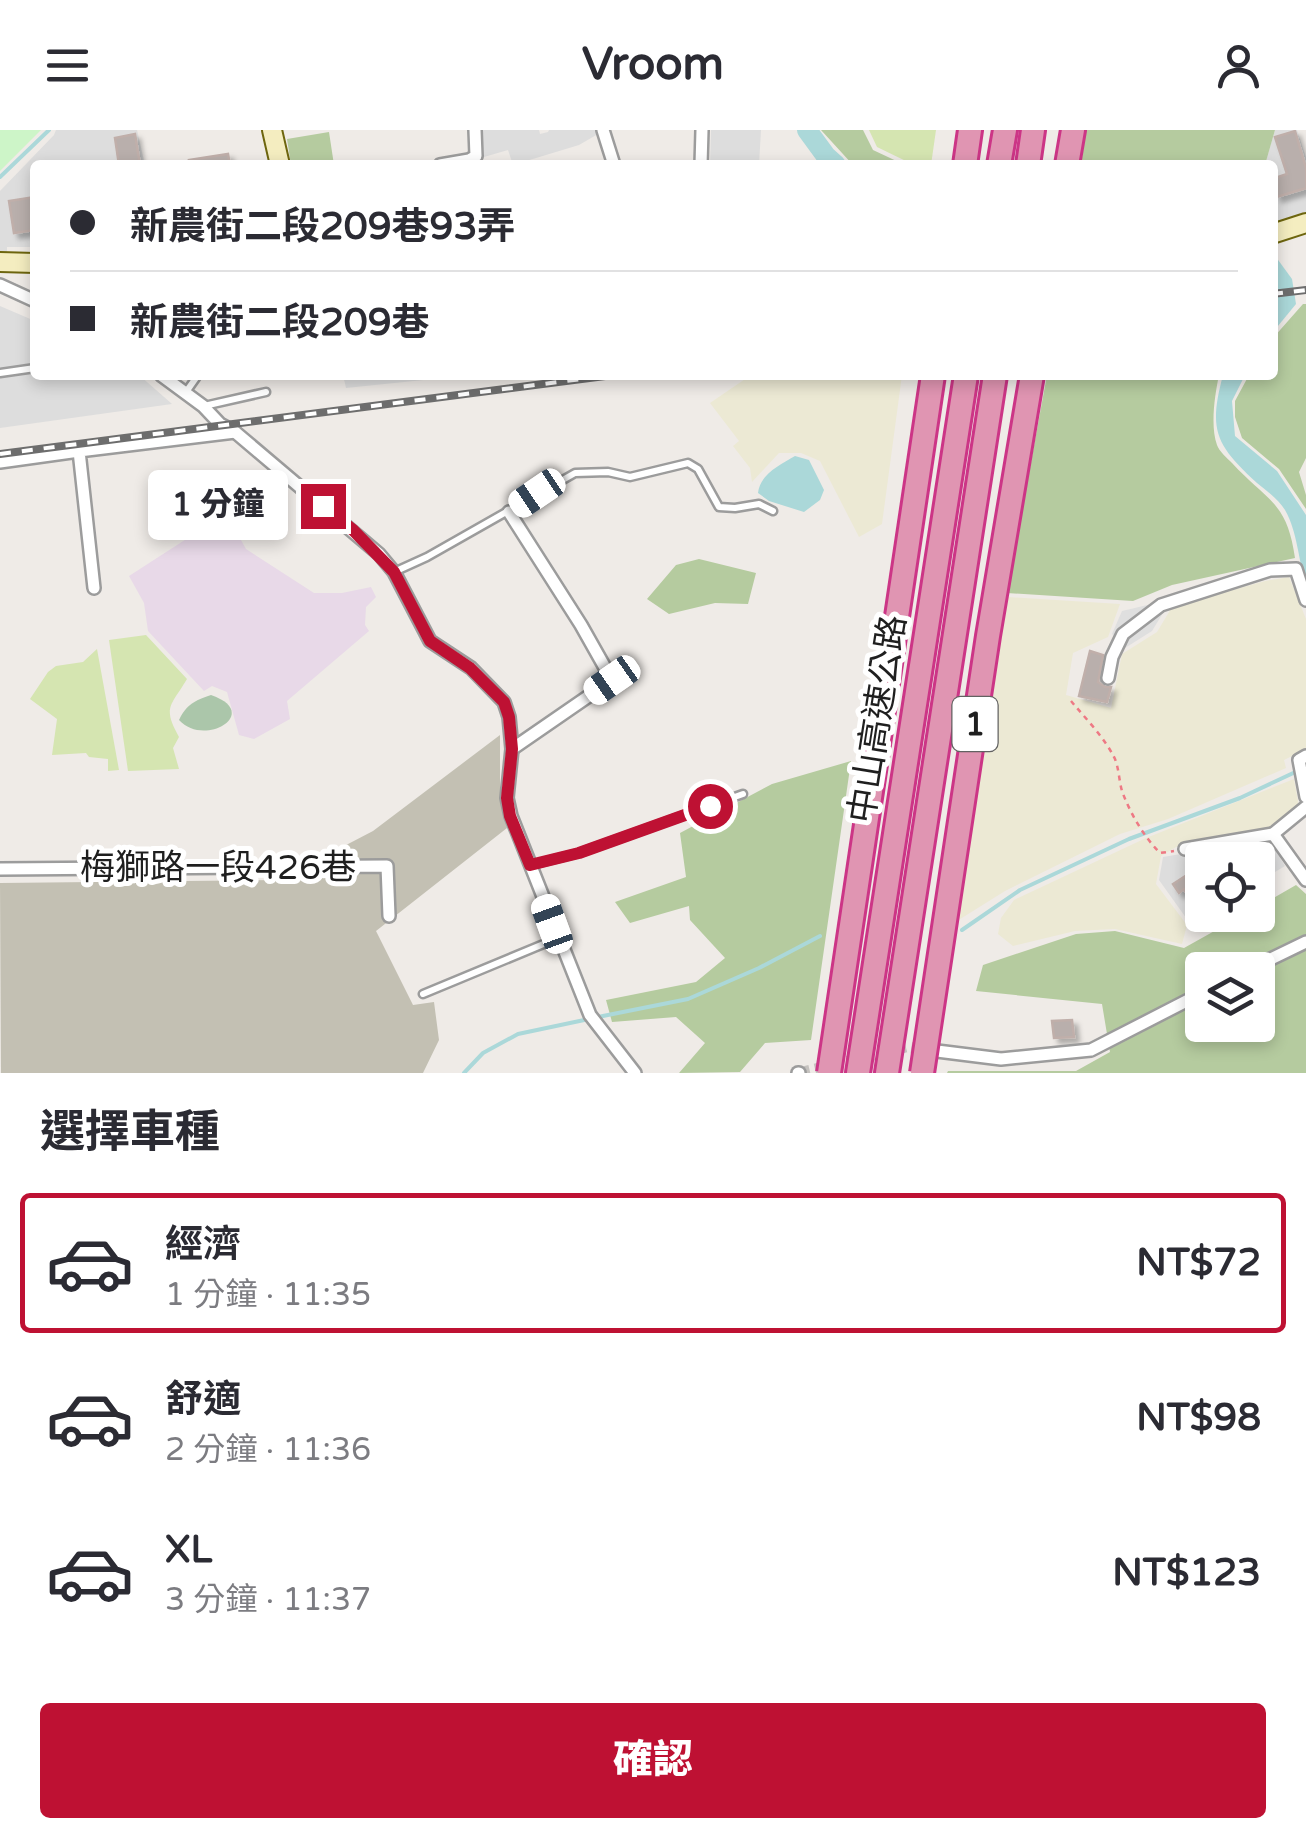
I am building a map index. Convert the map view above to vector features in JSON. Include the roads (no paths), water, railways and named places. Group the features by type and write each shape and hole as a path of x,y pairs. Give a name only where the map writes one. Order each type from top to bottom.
{"highway":[{"path":"966,160 970,130"},
{"path":"995,130 997,160"},
{"path":"998,160 1004,130"},
{"path":"1029,160 1033,130"},
{"path":"1068,160 1072,130"},
{"path":"829,1073 933,380"},
{"name":"中山高速公路","path":"858,1073 965,380"},
{"name":"中山高速公路","path":"887,1073 994,380"},
{"name":"1","path":"922,1073 1031,380"}],"street":[{"path":"272,130 279,160"},
{"path":"470,160 476,156 475,130"},
{"path":"603,130 612,160"},
{"path":"700,160 702,130"},
{"path":"1278,232 1306,223"},
{"path":"0,262 30,264"},
{"path":"0,284 30,299"},
{"path":"168,380 353,530 394,572 430,641 470,668 504,702 512,749 507,798 510,816 594,1020 635,1073"},
{"path":"0,462 235,432"},
{"path":"79,451 94,588"},
{"path":"508,512 612,680 512,749"},
{"path":"1108,678 1123,634 1161,604 1270,570 1296,569 1306,600"},
{"path":"1303,766 1306,798"},
{"path":"1226,842 1273,834 1306,808"},
{"path":"1273,834 1306,880"},
{"name":"梅獅路一段426巷","path":"0,869 387,866 388,916"},
{"path":"1275,957 1306,942"},
{"path":"937,1052 1001,1060 1091,1050 1185,1003"}],"lane":[{"path":"0,373 30,369"},
{"path":"185,393 194,380"},
{"path":"203,406 266,392"},
{"path":"394,572 576,473 608,472 630,477 688,463 698,469 719,506 758,504 773,511"},
{"path":"530,865 579,853 743,794"},
{"path":"423,994 558,938"}],"water":[{"path":"1278,260 1292,279 1296,304 1278,326"},
{"path":"1222,380 1242,380 1232,401 1235,436 1277,471 1306,515 1306,584 1285,510 1224,447 1216,424"},
{"path":"795,456 809,460 824,490 820,500 804,512 769,501 758,493 767,475"}],"waterway":[{"path":"0,177 49,130"},
{"path":"807,130 830,160"},
{"path":"962,930 1020,890 1129,839 1240,798 1306,767"},
{"path":"598,1017 688,999 820,936"},
{"path":"464,1073 483,1053 518,1034 589,1019"}],"tunnel":[{"path":"799,1073 906,1047 926,1050"}],"railway":[{"path":"1278,293 1306,290"},
{"path":"0,454 574,380"}]}
